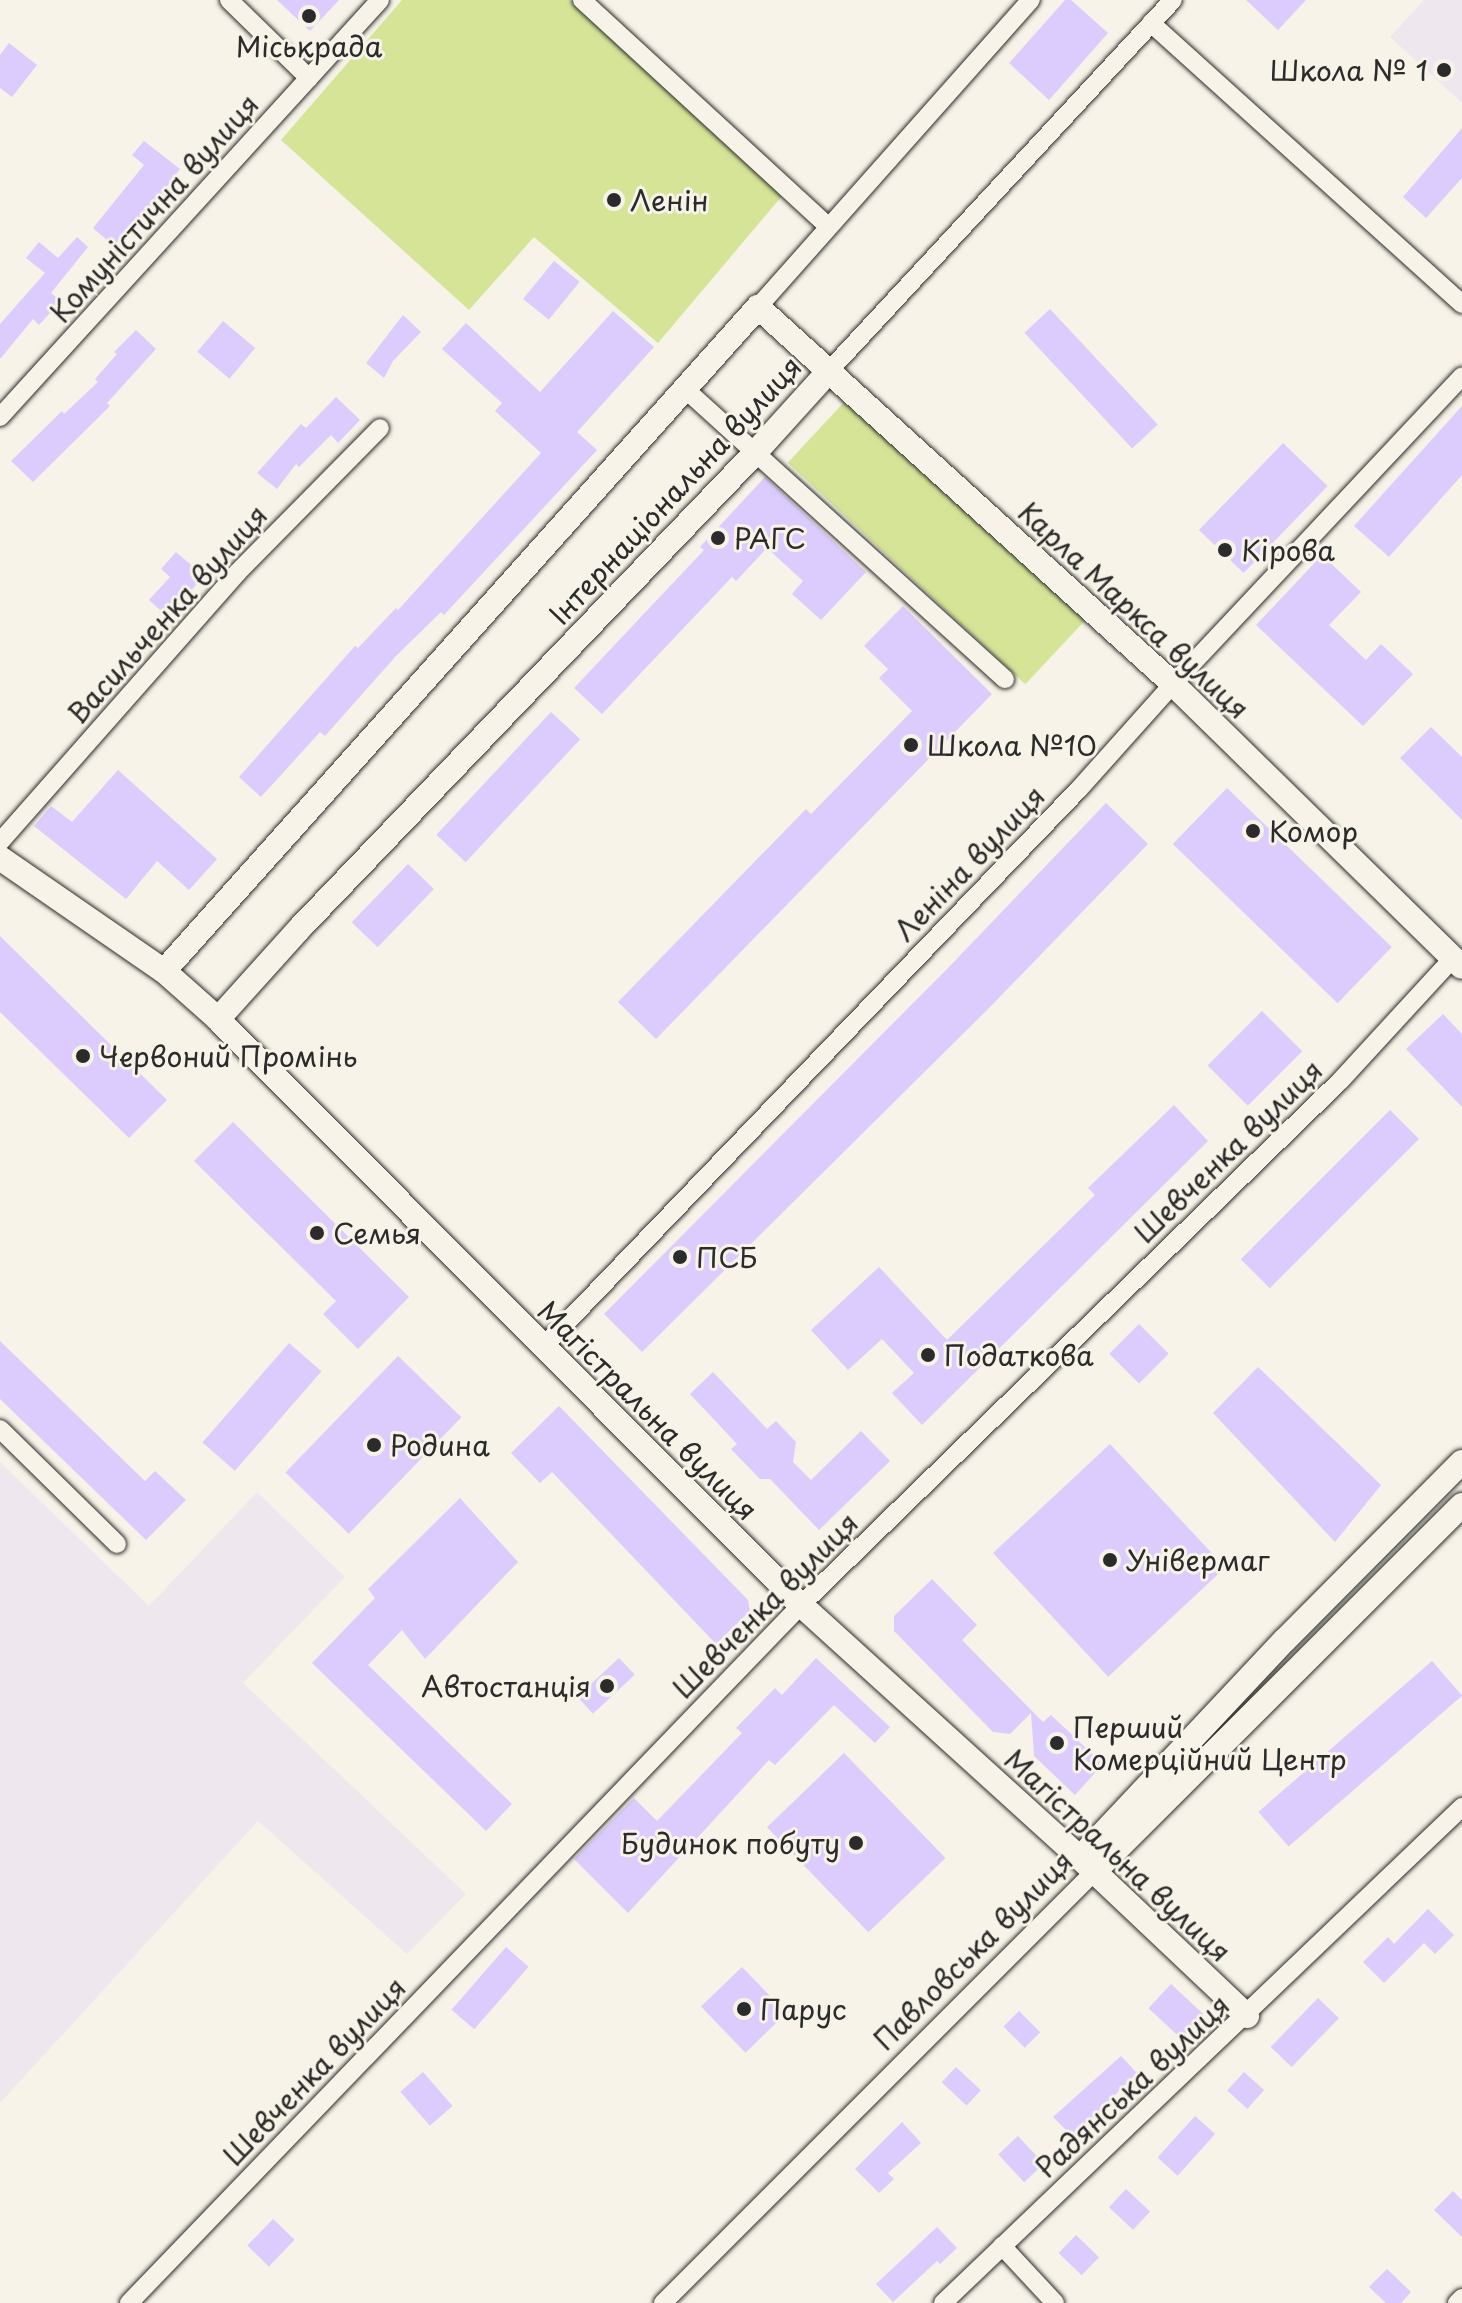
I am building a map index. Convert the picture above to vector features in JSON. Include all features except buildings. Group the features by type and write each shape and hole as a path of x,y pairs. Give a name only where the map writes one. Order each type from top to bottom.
{"street":[{"path":"229,0 309,78"},
{"name":"Комуністична вулиця","path":"0,417 380,0"},
{"path":"582,0 828,226"},
{"name":"Інтернаціональна вулиця","path":"164,971 1031,0"},
{"name":"Інтернаціональна вулиця","path":"218,1019 311,916 754,454 1173,0"},
{"path":"1151,23 1462,304"},
{"name":"Карла Маркса вулиця","path":"758,307 1173,684 1458,962"},
{"name":"Леніна вулиця","path":"542,1348 1079,789 1173,684 1462,376"},
{"path":"685,389 1005,679"},
{"name":"Васильченка вулиця","path":"0,842 238,572 380,428"},
{"name":"Магістральна вулиця","path":"0,858 164,971 218,1019 801,1605 1247,2016"},
{"name":"Шевченка вулиця","path":"129,2303 801,1605 1341,1080 1458,962"},
{"path":"0,1429 117,1544"},
{"name":"Павловська вулиця","path":"1086,1865 1285,1640 1462,1462"},
{"name":"Павловська вулиця","path":"663,2303 1086,1865 1462,1505"},
{"name":"Радянська вулиця","path":"943,2303 1247,2016 1462,1807"},
{"path":"1002,2246 1055,2303"},
{"path":"1457,2303 1462,2298"}],"shaded area":[{"name":"Школа № 1","path":"1424,0 1462,0 1462,103 1390,37"},
{"path":"0,1462 149,1606 257,1492 345,1577 243,1683 466,1894 407,1954 258,1821 0,2103"}],"green space":[{"path":"402,0 570,0 782,196 658,343 534,237 469,310 281,140"},
{"path":"847,399 1085,621 1025,684 788,463"}],"place":[{"name":"Міськрада","path":"309,16"},
{"name":"Школа № 1","path":"1444,70"},
{"name":"Ленін","path":"614,200"},
{"name":"РАГС","path":"718,538"},
{"name":"Кірова","path":"1225,550"},
{"name":"Школа №10","path":"911,745"},
{"name":"Комор","path":"1253,831"},
{"name":"Червоний Промінь","path":"83,1056"},
{"name":"Семья","path":"317,1233"},
{"name":"ПСБ","path":"680,1257"},
{"name":"Податкова","path":"928,1355"},
{"name":"Родина","path":"374,1445"},
{"name":"Універмаг","path":"1110,1560"},
{"name":"Автостанція","path":"607,1686"},
{"name":"Перший Комерційний Центр","path":"1057,1743"},
{"name":"Будинок побуту","path":"856,1843"},
{"name":"Парус","path":"744,2009"}]}
